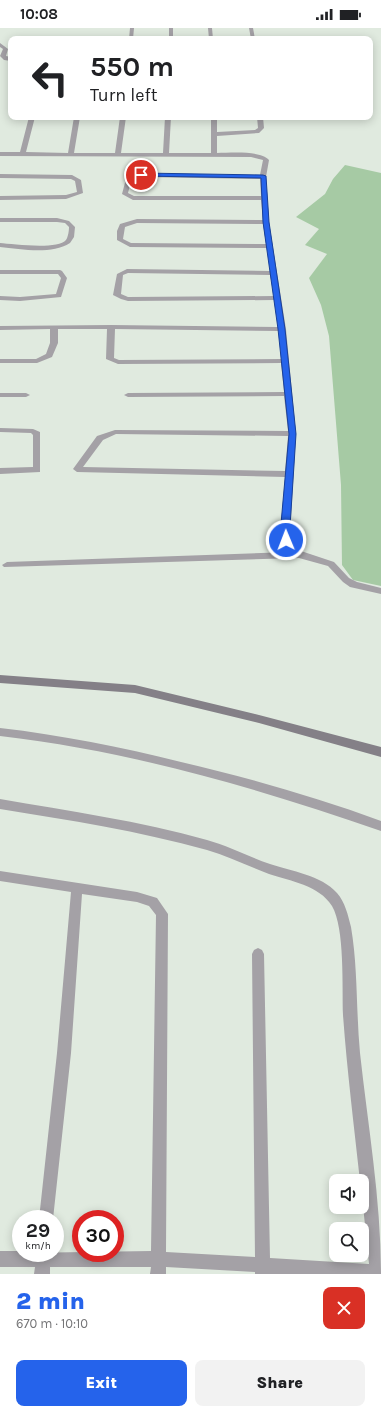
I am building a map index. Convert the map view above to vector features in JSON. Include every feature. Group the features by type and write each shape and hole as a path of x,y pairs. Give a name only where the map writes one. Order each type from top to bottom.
{"main road":[{"path":"0,679 135,690 259,719 381,752"}],"street":[{"path":"8,44 0,44 5,48 3,55 8,58"},
{"path":"23,153 31,120"},
{"path":"71,153 76,120"},
{"path":"118,153 122,120"},
{"path":"166,154 168,120"},
{"path":"214,120 214,155"},
{"path":"214,134 256,132 261,128 260,120"},
{"path":"0,154 118,153 251,155 264,158 266,160 263,176 266,222 276,298 282,329 292,434 288,474 285,535 290,548 298,555"},
{"path":"263,176 141,175 131,177 126,181 125,194 133,198 264,198"},
{"path":"0,176 72,177 78,180 80,193 66,197 0,198"},
{"path":"0,220 57,220 67,222 72,227 69,241 65,244 52,246 0,245"},
{"path":"266,222 137,221 122,225 119,229 120,240 130,245 269,246"},
{"path":"273,273 127,271 120,274 117,295 128,299 276,298"},
{"path":"0,272 60,272 64,278 59,296 20,299 0,298"},
{"path":"0,361 37,361 49,355 54,343 54,327"},
{"path":"0,328 282,329"},
{"path":"111,328 110,359 112,361 284,361"},
{"path":"128,395 288,394"},
{"path":"0,395 26,395"},
{"path":"0,430 33,431 37,434 37,470 0,472"},
{"path":"288,474 77,470 100,438 115,432 292,434"},
{"path":"7,565 298,555 332,565 347,581 352,584 381,591"},
{"path":"0,732 124,752 242,780 310,800 381,826"},
{"path":"0,804 137,828 211,846 252,863 314,884 326,891 337,903 342,915 345,932 350,1015 379,1272 263,1269 158,1259 64,1261"},
{"path":"0,876 137,897 153,902 162,914 158,1274"},
{"path":"47,1210 64,1053 77,887"},
{"path":"258,954 263,1269"},
{"path":"0,1259 12,1260"}],"green space":[{"path":"345,165 381,173 381,586 353,580 342,565 341,485 329,336 321,305 309,278 327,254 305,245 319,229 296,217 325,194 333,179"}],"route":[{"path":"141,175 263,176 266,222 276,298 282,329 292,434 288,474 286,540"}]}
